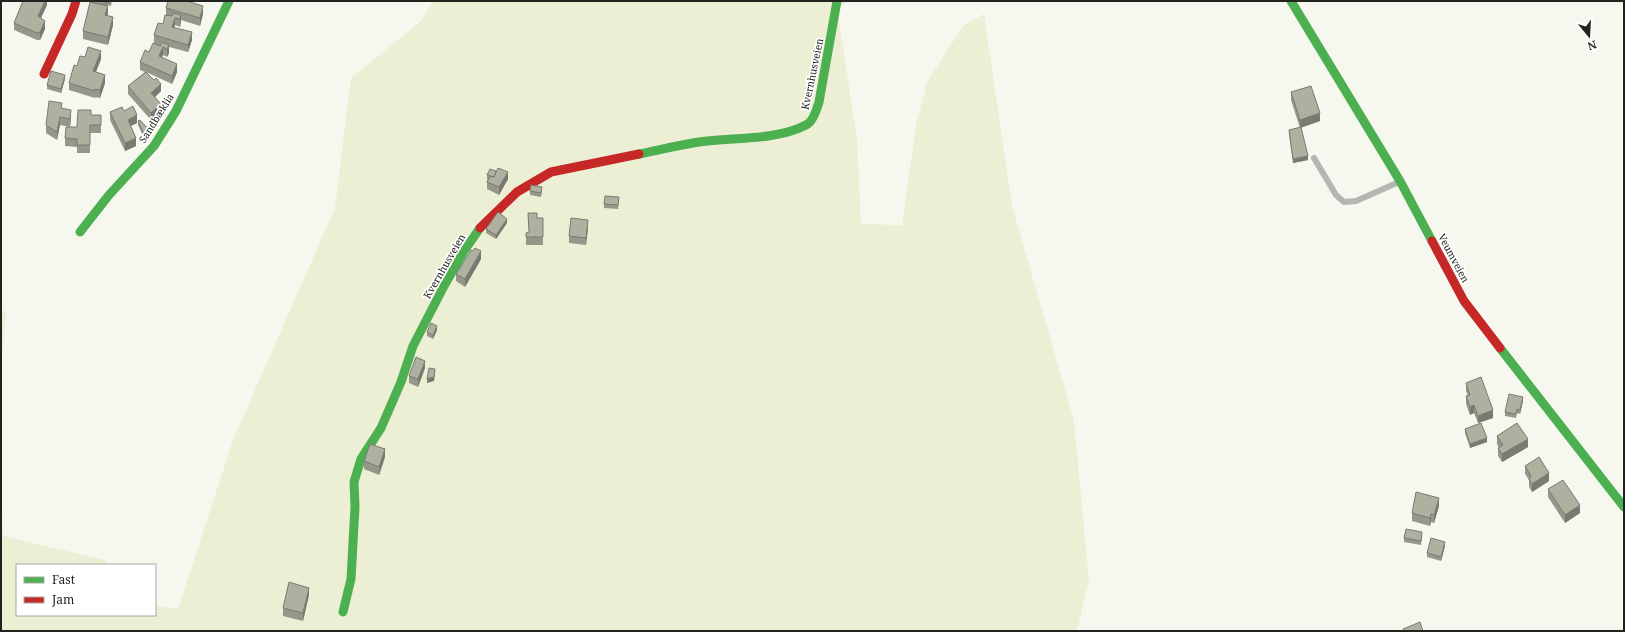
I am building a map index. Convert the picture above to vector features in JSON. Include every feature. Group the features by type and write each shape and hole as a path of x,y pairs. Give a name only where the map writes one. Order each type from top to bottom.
{"street":[{"path":"44,74 72,14 76,1"},
{"name":"Sandbæklia","path":"80,232 109,195 154,146 176,111 229,1"},
{"name":"Kvernhusveien","path":"343,612 351,579 355,507 354,482 361,459 381,428 401,382 413,346 440,293 464,251 485,222 517,192 550,172 699,142 776,134 806,125 816,112 819,102 837,1"},
{"name":"Veumveien","path":"1291,1 1400,181 1464,301 1624,508"}],"lane":[{"path":"1314,158 1336,195 1344,202 1356,201 1400,181"}],"green space":[{"path":"433,1 850,1 837,8 857,139 861,224 902,225 916,125 927,82 963,26 984,14 1012,206 1074,421 1089,581 1077,631 1,631 1,479 3,536 105,560 107,564 16,564 16,616 156,616 156,606 178,609 233,440 335,208 351,78 421,21"},
{"path":"1,308 6,315 1,367"}],"building":[{"path":"23,1 45,1 38,16 45,21 40,32 37,33 14,23"},
{"path":"168,1 187,1 203,6 200,18 166,8"},
{"path":"90,2 108,6 105,15 113,17 108,37 83,31"},
{"path":"173,13 181,15 180,19 175,18 172,27 192,32 188,45 154,35 158,23 163,24 165,15 172,16"},
{"path":"162,42 169,45 167,49 163,47 159,56 177,64 172,76 140,62 145,50 149,52 153,43 160,46"},
{"path":"88,47 101,51 93,71 105,75 100,90 95,89 95,91 69,83 74,65 77,66 80,56 85,57"},
{"path":"51,71 65,75 61,89 47,85"},
{"path":"146,72 154,80 156,78 161,84 151,93 161,104 151,113 128,86"},
{"path":"1311,86 1320,113 1300,120 1291,92"},
{"path":"49,101 62,103 61,108 71,110 70,119 60,117 57,132 46,125"},
{"path":"133,106 137,115 128,120 136,138 125,143 110,112 122,107 124,111"},
{"path":"78,110 91,110 91,115 101,115 101,125 90,125 90,145 77,145 77,139 65,138 66,127 77,127"},
{"path":"140,120 150,131 144,134 138,121"},
{"path":"1301,127 1308,156 1293,159 1289,130"},
{"path":"498,168 508,172 499,187 487,182 490,176 494,177"},
{"path":"490,169 496,171 494,177 487,175"},
{"path":"531,185 542,187 541,193 530,191"},
{"path":"605,196 619,197 618,205 604,204"},
{"path":"498,212 507,219 496,235 486,229"},
{"path":"528,213 537,213 537,218 543,218 543,237 526,237 526,233 529,232"},
{"path":"571,218 588,220 586,238 569,236"},
{"path":"475,248 481,251 465,279 456,274 471,250 473,251"},
{"path":"431,323 437,326 433,335 427,332"},
{"path":"416,357 425,361 418,379 409,376"},
{"path":"429,368 435,369 434,377 427,379"},
{"path":"1481,377 1493,410 1478,416 1474,405 1470,407 1466,396 1470,395 1466,383"},
{"path":"1509,394 1523,397 1520,410 1517,409 1516,414 1505,412"},
{"path":"1481,423 1487,438 1470,444 1465,429"},
{"path":"1517,423 1528,439 1502,454 1498,448 1503,445 1497,436"},
{"path":"370,444 385,449 379,467 364,461"},
{"path":"1539,457 1549,473 1532,484 1529,479 1531,476 1525,466"},
{"path":"1563,480 1580,505 1565,515 1548,489"},
{"path":"1416,492 1439,498 1434,515 1431,514 1430,518 1412,513"},
{"path":"1406,529 1422,532 1421,541 1404,538"},
{"path":"1431,538 1445,542 1441,557 1427,553"},
{"path":"289,582 309,588 303,613 283,608"},
{"path":"1420,622 1423,631 1404,631 1403,629"}],"traffic: fast":[{"path":"80,232 109,195 154,146 176,111 229,1"},
{"path":"639,154 712,140 753,138 781,134 806,125 811,121 819,102 837,1"},
{"path":"1291,1 1400,181 1432,241"},
{"path":"343,612 351,579 355,507 354,482 361,459 381,428 401,382 413,346 444,286 464,251 480,228"},
{"path":"1500,348 1624,507"}],"traffic: jam":[{"path":"44,74 72,14 76,1"},
{"path":"480,228 517,192 551,172 639,154"},
{"path":"1432,241 1464,301 1500,348"}]}
